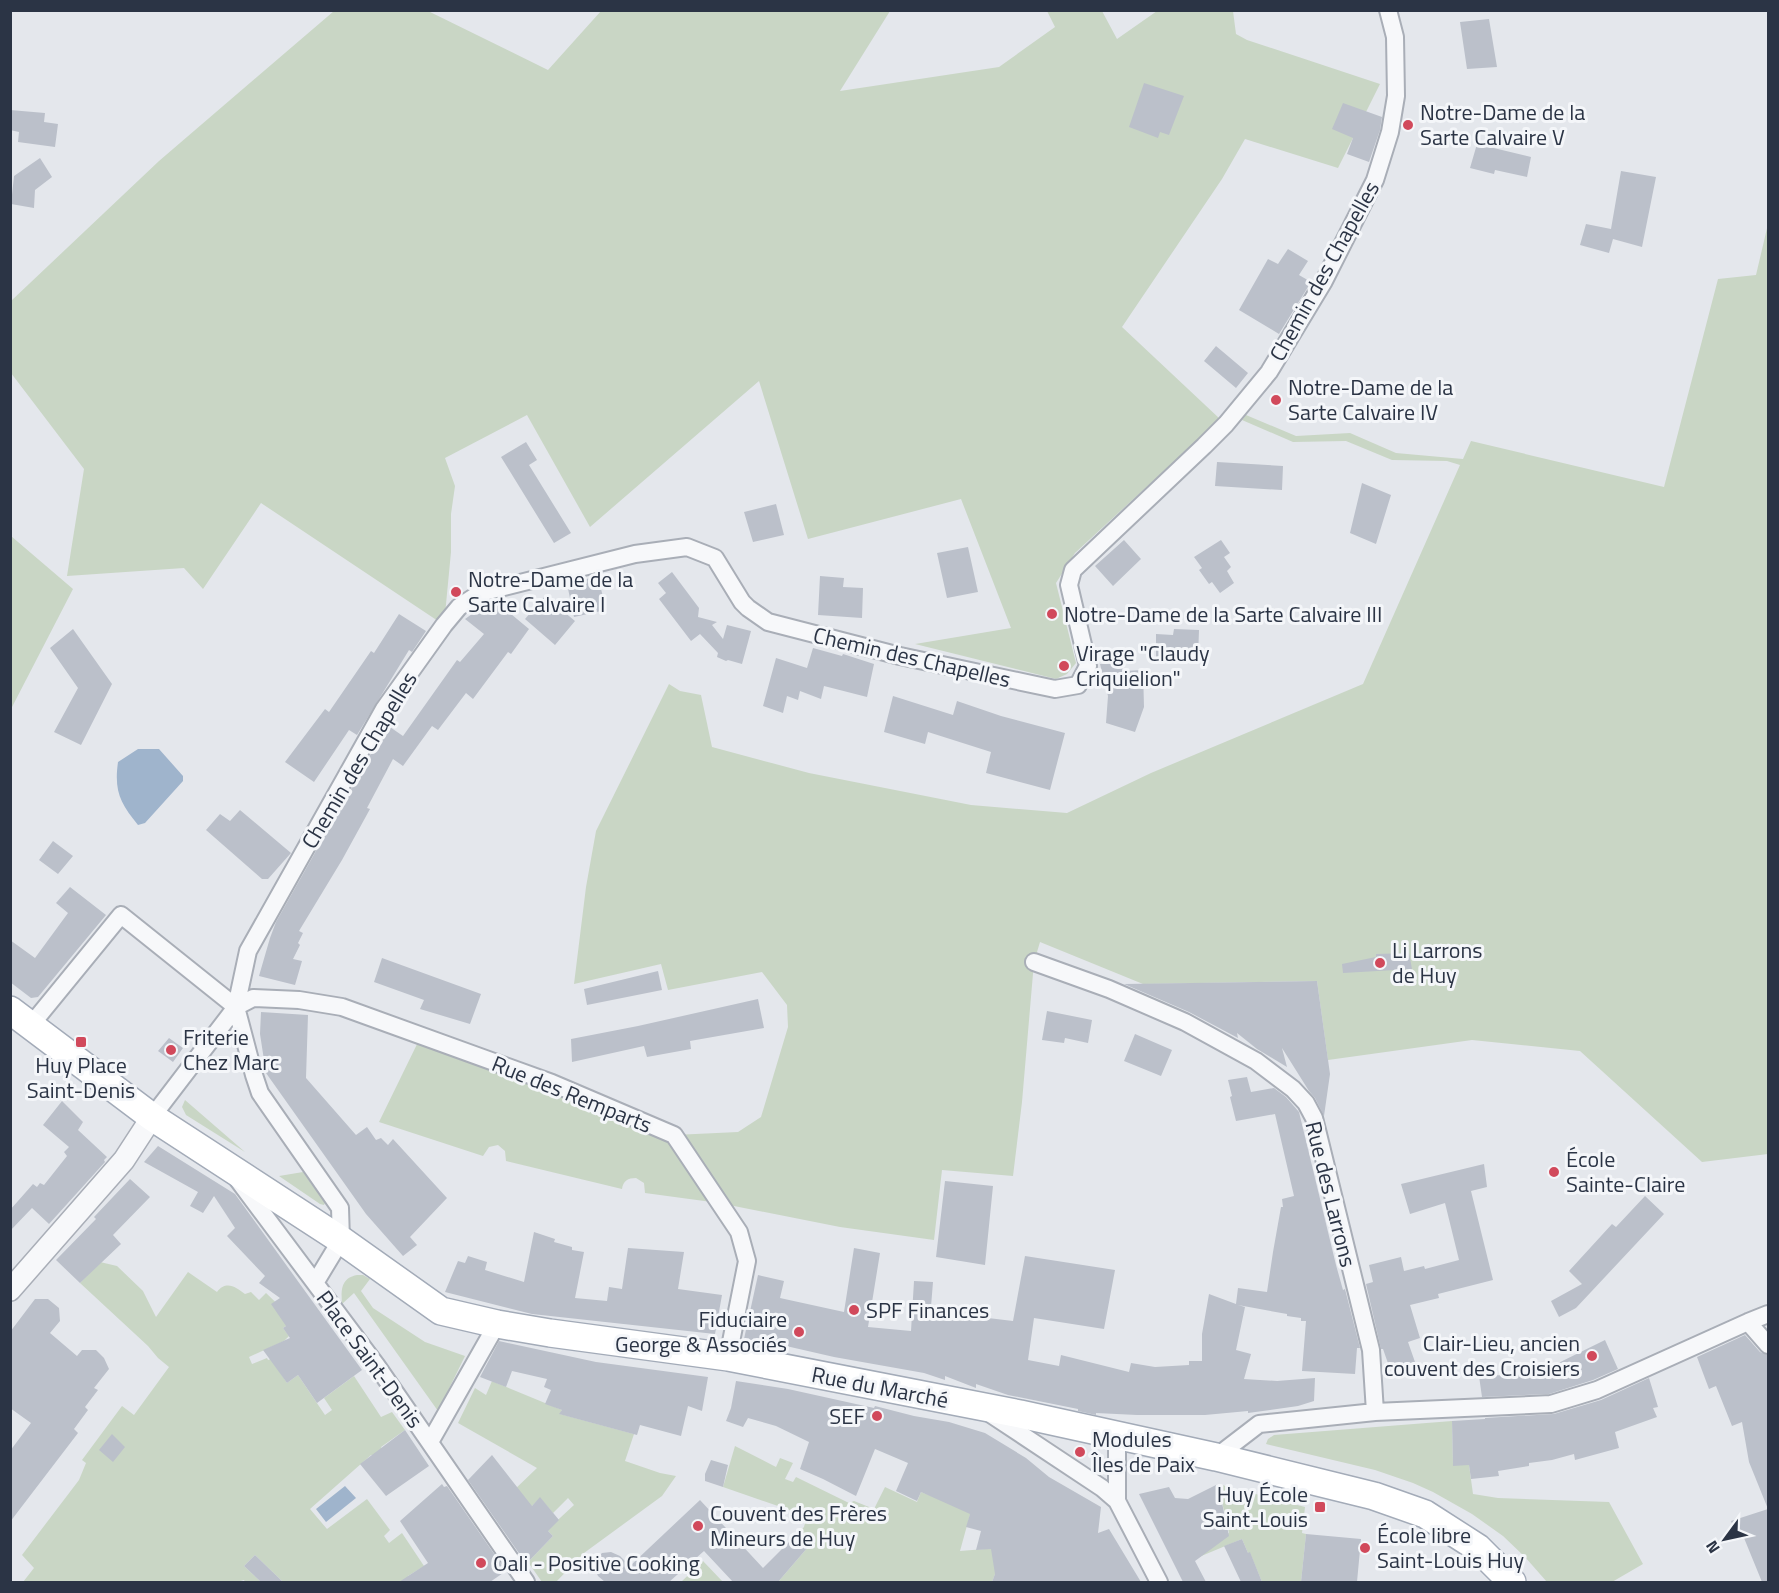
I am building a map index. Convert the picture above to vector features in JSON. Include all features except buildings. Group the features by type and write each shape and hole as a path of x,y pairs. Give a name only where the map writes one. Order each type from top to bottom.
{"main road":[{"name":"Place Saint-Denis","path":"21,1018 152,1118 341,1240 441,1311 497,1324"},
{"name":"Rue du Marché","path":"497,1324 728,1357 1216,1457 1374,1496 1425,1514 1478,1548 1512,1582"}],"street":[{"name":"Chemin des Chapelles","path":"236,1007 248,951 384,709 459,607 480,593 635,554 687,547 716,558 742,602 768,622 900,656 1054,689 1078,685 1088,666 1069,585 1073,570 1226,424 1269,372 1324,281 1375,180 1390,132 1396,96 1395,37 1388,10"},
{"name":"Place Saint-Denis","path":"21,1018 121,915 236,1007"},
{"name":"Rue des Larrons","path":"1034,962 1109,989 1185,1022 1256,1061 1293,1089 1306,1103 1314,1118 1371,1350 1375,1412"},
{"name":"Rue des Remparts","path":"236,1007 253,998 299,1000 342,1007 552,1083 674,1135 739,1232 747,1261 728,1357"},
{"path":"10,1290 124,1160 152,1118 236,1007"},
{"path":"236,1007 261,1093 340,1208 341,1240"},
{"name":"Place Saint-Denis","path":"228,1166 430,1442 497,1324"},
{"name":"Place Saint-Denis","path":"315,1283 341,1240"},
{"path":"1216,1457 1260,1424 1375,1412 1551,1404 1597,1390 1768,1314"},
{"path":"1748,1322 1768,1345"},
{"name":"Rue du Marché","path":"979,1407 1016,1429 1102,1488 1117,1501"},
{"path":"1117,1436 1117,1501 1159,1582"},
{"path":"430,1442 526,1582"}],"green space":[{"path":"334,11 428,11 548,70 601,11 890,11 840,91 999,67 1055,27 1047,11 1102,11 1117,39 1157,11 1233,11 1236,34 1247,40 1380,84 1338,168 1245,139 1222,179 1122,327 1220,419 1075,553 1056,583 1076,663 1067,674 1056,679 915,644 1011,628 961,499 808,539 759,381 590,527 527,415 445,458 455,486 444,625 261,503 203,589 184,568 67,576 84,469 11,373 11,301 159,161"},
{"path":"1768,224 1768,1154 1702,1162 1580,1051 1472,1040 1328,1060 1317,981 1143,984 1040,942 1034,962 1013,1176 942,1170 934,1240 840,1227 719,1203 645,1193 644,1183 636,1178 626,1181 622,1189 506,1161 505,1151 498,1145 489,1147 483,1156 379,1122 421,1036 674,1135 738,1132 761,1117 788,1027 787,1005 762,972 668,990 661,964 574,984 586,887 596,831 669,684 680,691 701,695 712,747 809,773 971,805 1067,813 1151,773 1363,684 1460,465 1447,461 1392,460 1346,441 1293,442 1242,420 1246,415 1296,436 1350,433 1396,453 1463,459 1471,441 1664,487 1718,279 1756,275"},
{"path":"11,536 73,589 11,709"},
{"path":"185,1100 245,1152 186,1115 182,1107"},
{"path":"303,1172 325,1203 324,1205 279,1176"},
{"path":"100,1262 117,1266 143,1291 156,1317 188,1272 217,1292 224,1286 231,1286 245,1294 251,1292 259,1300 266,1293 294,1320 283,1328 289,1336 284,1341 249,1357 252,1364 267,1358 271,1359 287,1383 298,1375 325,1415 332,1410 324,1398 354,1376 381,1417 392,1412 405,1430 381,1447 386,1457 371,1455 310,1509 327,1529 367,1499 390,1530 384,1536 389,1543 402,1533 424,1566 408,1576 412,1582 283,1582 255,1555 244,1566 261,1582 245,1582 244,1580 237,1582 23,1582 34,1568 22,1555 79,1480 86,1463 82,1460 122,1406 134,1415 169,1367 80,1283"},
{"path":"357,1275 370,1279 361,1291 373,1308 425,1342 465,1356 438,1411 354,1293 342,1304 343,1285 348,1279"},
{"path":"492,1381 562,1410 560,1414 634,1434 625,1461 676,1476 662,1496 584,1553 556,1582 542,1582 528,1562 553,1536 547,1530 574,1505 568,1498 553,1513 540,1498 519,1519 512,1492 537,1468 458,1423 475,1388 486,1395"},
{"path":"1452,1421 1453,1465 1469,1465 1473,1494 1498,1498 1609,1502 1643,1564 1612,1582 1547,1582 1503,1536 1472,1514 1433,1492 1375,1470 1266,1444 1268,1439 1274,1435"},
{"path":"735,1446 776,1467 780,1458 793,1463 785,1479 793,1482 796,1477 849,1503 854,1501 874,1509 885,1487 917,1502 921,1492 971,1511 960,1551 997,1548 995,1574 992,1582 778,1582 808,1547 796,1535 804,1527 807,1516 723,1487"},
{"path":"1218,1484 1305,1507 1302,1533 1306,1534 1301,1582 1262,1582 1242,1539 1199,1557 1213,1540 1229,1533"},
{"path":"703,1561 723,1582 681,1582"}],"water":[{"path":"138,749 159,749 183,776 183,781 145,823 138,825 123,803 117,781 118,762"},
{"path":"345,1486 356,1498 326,1522 316,1509"}],"place":[{"name":"Notre-Dame de la Sarte Calvaire V","path":"1408,125"},
{"name":"Notre-Dame de la Sarte Calvaire IV","path":"1276,400"},
{"name":"Notre-Dame de la Sarte Calvaire I","path":"456,592"},
{"name":"Notre-Dame de la Sarte Calvaire III","path":"1052,614"},
{"name":"Virage \"Claudy Criquielion\"","path":"1064,666"},
{"name":"Li Larrons de Huy","path":"1380,963"},
{"name":"Huy Place Saint-Denis","path":"81,1042"},
{"name":"Friterie Chez Marc","path":"171,1050"},
{"name":"École Sainte-Claire","path":"1554,1172"},
{"name":"SPF Finances","path":"854,1310"},
{"name":"Fiduciaire George & Associés","path":"799,1332"},
{"name":"Clair-Lieu, ancien couvent des Croisiers","path":"1592,1356"},
{"name":"SEF","path":"877,1416"},
{"name":"Modules Îles de Paix","path":"1080,1452"},
{"name":"Huy École Saint-Louis","path":"1320,1507"},
{"name":"Couvent des Frères Mineurs de Huy","path":"698,1526"},
{"name":"École libre Saint-Louis Huy","path":"1365,1548"},
{"name":"Oali - Positive Cooking","path":"481,1563"}]}
